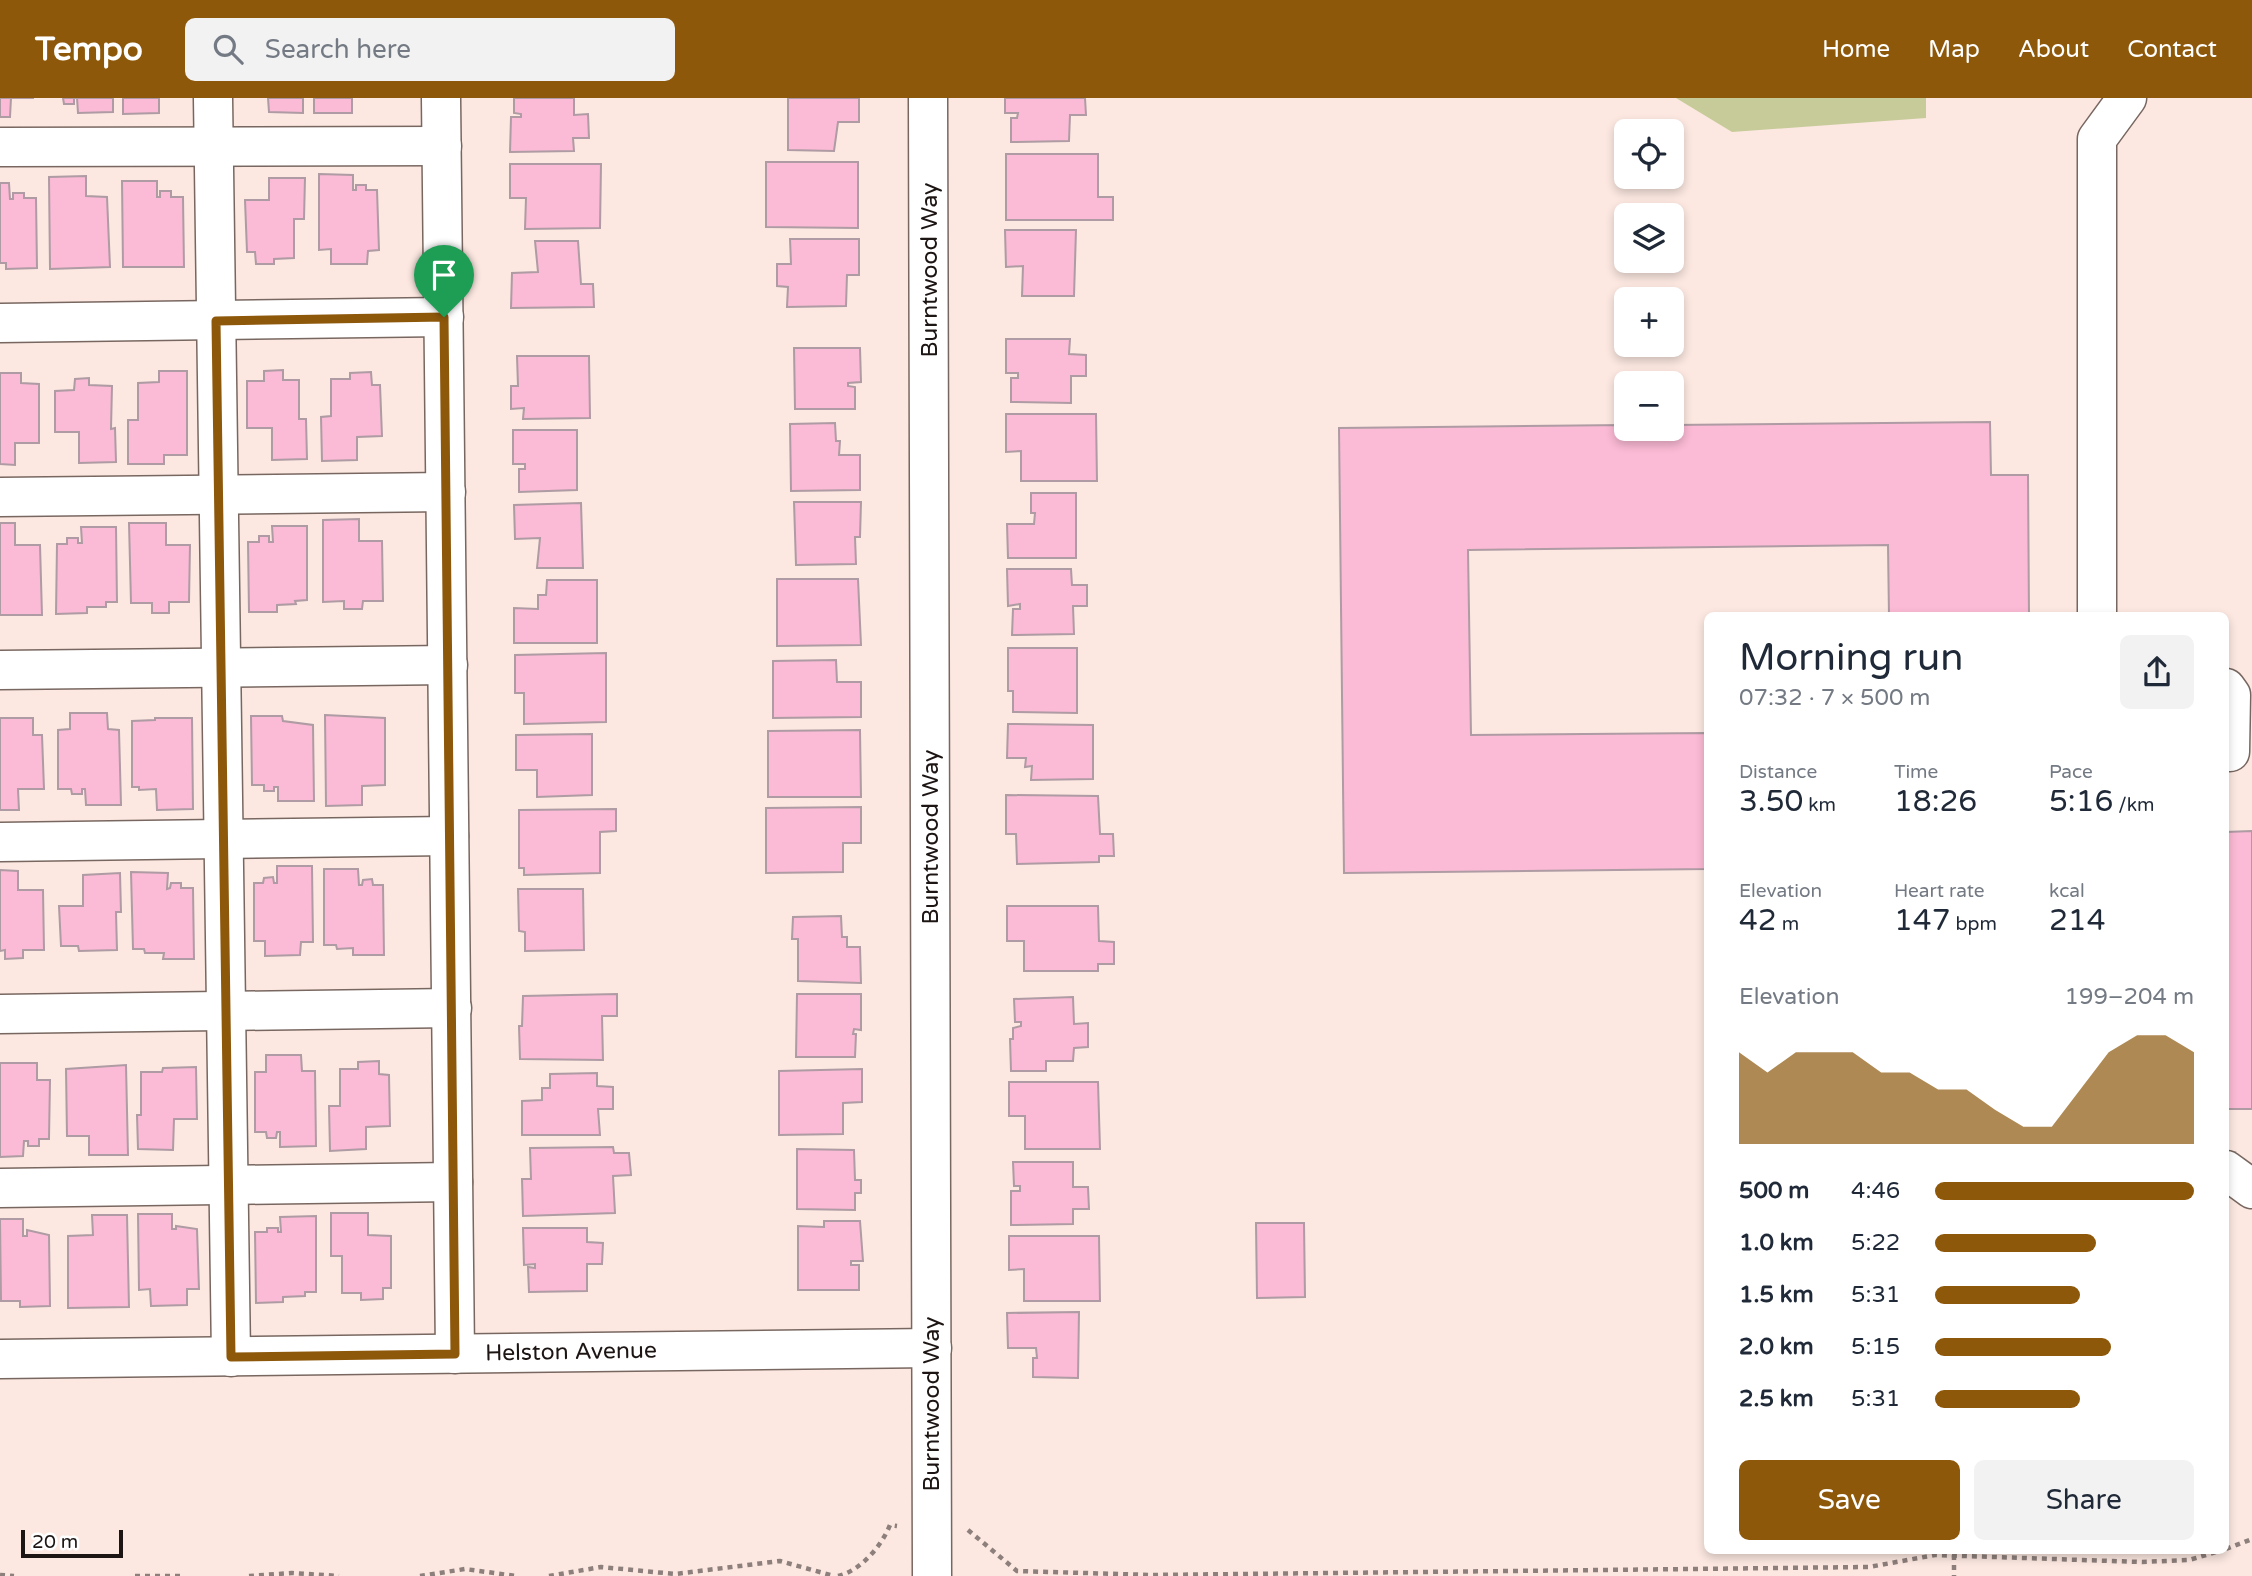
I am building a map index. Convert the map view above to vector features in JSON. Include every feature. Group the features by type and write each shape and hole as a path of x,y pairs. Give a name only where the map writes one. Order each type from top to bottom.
{"street":[{"path":"212,98 231,1357"},
{"path":"441,98 455,1354"},
{"name":"Burntwood Way","path":"928,98 932,1576"},
{"path":"2104,612 2097,139 2127,98"},
{"path":"0,147 442,146"},
{"path":"0,323 444,317"},
{"path":"0,497 446,492"},
{"path":"0,670 448,665"},
{"path":"2229,692 2236,753"},
{"path":"0,842 449,836"},
{"path":"0,1014 452,1008"},
{"path":"2229,1172 2252,1189"},
{"path":"0,1188 453,1182"},
{"name":"Helston Avenue","path":"0,1359 932,1348"}],"path":[{"path":"549,1576 601,1567 675,1574 780,1561 836,1576 858,1569 890,1525 965,1528 1017,1571 1151,1575 1869,1567 1936,1555 2141,1562 2189,1560 2210,1554"},
{"path":"2229,1548 2252,1539"},
{"path":"1954,1555 1954,1576"},
{"path":"419,1576 465,1569 516,1576"},
{"path":"249,1576 292,1573 339,1576"},
{"path":"0,1575 14,1576"},
{"path":"135,1576 183,1576"}],"green space":[{"path":"1676,98 1926,98 1926,118 1732,132"}],"building":[{"path":"0,98 11,98 10,117 0,117"},
{"path":"63,98 74,98 74,104 64,104"},
{"path":"77,98 113,98 113,112 78,113"},
{"path":"123,98 159,98 159,113 123,114"},
{"path":"268,98 303,98 303,113 269,112"},
{"path":"314,98 352,98 352,113 314,113"},
{"path":"514,98 574,98 574,115 588,114 589,138 573,138 574,151 510,152 511,117 521,117 521,114 514,113"},
{"path":"788,98 859,98 859,122 838,122 834,151 788,150"},
{"path":"1005,98 1085,98 1086,115 1070,115 1069,141 1011,142 1011,118 1017,118 1018,113 1005,113"},
{"path":"1006,154 1098,154 1098,197 1113,197 1113,220 1006,220"},
{"path":"766,162 858,162 858,228 766,227"},
{"path":"510,164 601,164 600,228 525,229 526,198 510,198"},
{"path":"319,174 353,175 353,190 356,190 356,185 366,185 366,190 377,190 379,250 368,251 367,264 331,264 331,249 319,250"},
{"path":"86,176 86,196 107,197 110,267 50,269 49,177"},
{"path":"269,178 305,178 304,219 294,219 294,258 274,259 274,264 256,264 255,252 247,252 245,200 269,200"},
{"path":"122,181 157,181 157,197 160,197 160,191 171,191 171,197 183,197 184,267 123,267"},
{"path":"0,183 9,183 10,199 13,199 13,193 24,193 24,198 36,198 37,268 6,269 6,263 0,263"},
{"path":"1005,230 1076,230 1074,296 1022,296 1023,266 1006,267"},
{"path":"790,239 859,239 859,275 847,275 846,306 787,307 788,287 777,286 777,264 791,264"},
{"path":"535,241 578,241 581,284 593,284 594,307 511,308 512,273 538,272"},
{"path":"1006,339 1070,339 1069,354 1086,355 1086,376 1071,376 1071,403 1011,402 1011,378 1018,378 1018,373 1006,373"},
{"path":"794,348 860,348 861,382 848,383 848,386 855,387 855,409 795,409"},
{"path":"517,356 589,356 590,418 523,419 524,408 511,409 511,386 518,386"},
{"path":"283,370 283,380 299,380 299,419 306,419 307,459 272,460 272,428 247,428 247,381 264,381 264,371"},
{"path":"159,371 187,371 187,455 164,455 164,464 128,464 128,420 138,420 138,383 159,382"},
{"path":"371,372 372,385 380,385 382,436 357,437 357,460 322,461 321,417 331,416 331,379 350,379 350,373"},
{"path":"0,373 21,373 21,383 39,384 39,443 15,443 15,465 0,464"},
{"path":"89,378 89,385 112,386 111,429 115,428 116,462 79,463 79,432 55,432 55,391 74,390 75,379"},
{"path":"1006,414 1096,414 1097,481 1021,481 1021,451 1006,452"},
{"path":"1990,422 1991,475 2028,475 2029,612 1889,612 1888,545 1468,550 1471,735 1704,733 1704,869 1344,873 1339,428 1614,425 1614,441 1684,441 1684,425"},
{"path":"835,423 836,441 840,441 839,455 860,455 860,490 791,491 790,424"},
{"path":"513,430 577,430 577,490 519,492 519,469 525,469 525,464 513,464"},
{"path":"1031,493 1076,493 1076,558 1008,558 1007,524 1034,524"},
{"path":"794,502 861,502 860,537 855,537 856,564 796,565"},
{"path":"581,503 583,568 537,568 540,538 515,539 514,505"},
{"path":"359,519 359,541 382,541 383,601 363,601 362,609 344,609 344,601 323,602 323,520"},
{"path":"0,523 15,523 15,545 40,545 42,615 0,615"},
{"path":"129,523 166,523 166,545 190,545 189,602 169,602 169,613 152,613 152,603 131,603"},
{"path":"272,526 307,526 307,600 295,601 296,604 277,605 277,612 249,612 248,542 259,542 259,536 269,536 269,542 273,542"},
{"path":"81,527 116,527 117,602 106,602 106,607 87,607 87,613 56,614 57,544 67,544 67,538 78,538 78,543 82,543"},
{"path":"1007,569 1071,569 1072,585 1087,585 1087,606 1073,606 1074,634 1012,635 1013,609 1020,609 1020,604 1008,606"},
{"path":"777,579 858,579 861,645 777,646"},
{"path":"547,580 597,580 597,643 514,643 514,608 538,609 538,595 546,595"},
{"path":"1008,648 1077,648 1077,713 1013,712 1013,691 1008,691"},
{"path":"606,653 606,722 524,724 524,693 515,693 515,655"},
{"path":"836,660 837,682 861,682 861,717 773,718 773,661"},
{"path":"70,713 107,713 108,729 119,730 121,805 86,805 85,789 82,789 82,794 72,794 71,789 58,789 58,730 70,729"},
{"path":"325,715 385,718 385,785 362,786 362,805 326,806"},
{"path":"251,716 282,716 283,721 313,725 314,801 278,801 278,787 274,787 274,791 264,791 264,785 252,785"},
{"path":"0,718 33,718 33,735 42,735 44,789 18,789 19,810 0,810"},
{"path":"192,718 193,809 157,810 156,789 139,790 139,787 132,787 132,721"},
{"path":"1008,724 1093,725 1093,779 1031,780 1032,766 1025,767 1026,758 1007,758"},
{"path":"860,730 861,797 768,797 768,731"},
{"path":"592,734 592,795 537,797 537,770 516,770 516,735"},
{"path":"1006,795 1098,796 1100,834 1113,834 1114,856 1099,856 1099,862 1017,864 1016,834 1006,834"},
{"path":"861,807 861,843 843,843 843,872 766,873 766,808"},
{"path":"616,809 616,831 600,832 600,873 524,875 524,868 519,868 519,810"},
{"path":"2252,831 2252,1109 2229,1109 2229,832"},
{"path":"277,866 312,866 313,942 301,942 300,955 265,956 265,941 254,941 254,883 263,883 264,878 273,877 274,883 277,883"},
{"path":"324,869 358,869 359,885 362,885 363,880 372,879 373,885 383,885 384,955 353,955 353,948 337,949 336,945 324,945"},
{"path":"0,870 18,871 18,890 43,890 44,950 23,950 23,958 5,959 5,950 0,951"},
{"path":"131,872 168,873 167,889 171,883 181,883 181,888 193,888 194,959 163,959 164,953 145,953 144,949 133,949"},
{"path":"120,873 121,912 116,912 117,950 79,951 78,946 61,946 59,906 83,906 83,875"},
{"path":"518,889 583,889 584,950 525,951 525,932 519,931"},
{"path":"1007,906 1098,906 1099,941 1114,942 1114,964 1098,964 1098,971 1024,971 1024,941 1007,941"},
{"path":"841,916 842,937 847,937 847,947 860,947 861,983 798,981 798,939 792,939 793,917"},
{"path":"617,994 617,1016 602,1016 603,1060 520,1059 519,1026 522,1026 523,996"},
{"path":"797,994 861,994 861,1030 854,1029 853,1034 856,1034 855,1057 796,1057"},
{"path":"1073,997 1074,1024 1088,1023 1088,1047 1074,1048 1073,1061 1046,1061 1046,1071 1011,1071 1010,1039 1013,1039 1013,1028 1021,1026 1021,1022 1015,1022 1014,999"},
{"path":"266,1055 301,1055 302,1071 315,1071 316,1146 280,1147 280,1132 277,1132 276,1138 267,1138 266,1132 255,1132 255,1072 266,1072"},
{"path":"379,1061 379,1074 389,1075 390,1126 366,1127 366,1149 330,1151 329,1106 340,1106 340,1069 358,1069 358,1062"},
{"path":"0,1063 37,1063 37,1080 50,1080 49,1139 39,1139 39,1146 28,1146 28,1141 24,1141 23,1156 0,1157"},
{"path":"126,1065 128,1155 89,1155 89,1136 67,1136 66,1069"},
{"path":"196,1067 197,1119 174,1119 173,1150 138,1149 137,1115 141,1115 141,1072"},
{"path":"862,1069 862,1102 843,1103 843,1134 779,1135 779,1071"},
{"path":"597,1073 597,1086 613,1087 613,1109 598,1109 600,1135 522,1135 522,1101 542,1100 542,1088 550,1088 550,1074"},
{"path":"1009,1082 1098,1082 1100,1149 1025,1149 1025,1116 1009,1116"},
{"path":"613,1147 614,1153 629,1153 631,1175 613,1176 615,1213 523,1216 522,1179 531,1179 530,1148"},
{"path":"797,1149 854,1150 855,1180 861,1180 861,1193 855,1193 855,1210 797,1209"},
{"path":"1013,1162 1073,1162 1073,1187 1088,1187 1089,1209 1073,1209 1073,1224 1011,1225 1011,1191 1020,1191 1020,1186 1014,1186"},
{"path":"331,1213 368,1213 368,1235 391,1236 391,1288 383,1288 383,1299 361,1300 361,1293 342,1293 342,1256 331,1256"},
{"path":"138,1214 172,1214 172,1229 176,1229 176,1226 197,1229 199,1289 187,1289 187,1305 151,1306 150,1289 139,1290"},
{"path":"92,1215 127,1215 129,1307 68,1308 68,1236 93,1235"},
{"path":"316,1216 316,1292 305,1292 305,1296 283,1297 283,1302 256,1303 255,1232 278,1228 278,1232 281,1232 280,1217"},
{"path":"0,1219 23,1219 23,1236 27,1236 27,1230 49,1235 50,1306 20,1307 20,1301 1,1301"},
{"path":"824,1221 860,1221 863,1261 851,1261 851,1265 859,1265 859,1290 798,1290 798,1226 824,1227"},
{"path":"1256,1223 1304,1223 1305,1297 1257,1298"},
{"path":"523,1228 587,1228 587,1242 603,1243 602,1264 587,1264 587,1291 529,1292 528,1267 535,1268 535,1264 524,1265"},
{"path":"1009,1236 1099,1236 1100,1301 1024,1301 1024,1269 1009,1270"},
{"path":"1079,1312 1078,1378 1033,1377 1036,1348 1008,1348 1007,1313"}],"route":[{"path":"444,317 455,1354 231,1357 216,321 444,317"}]}
